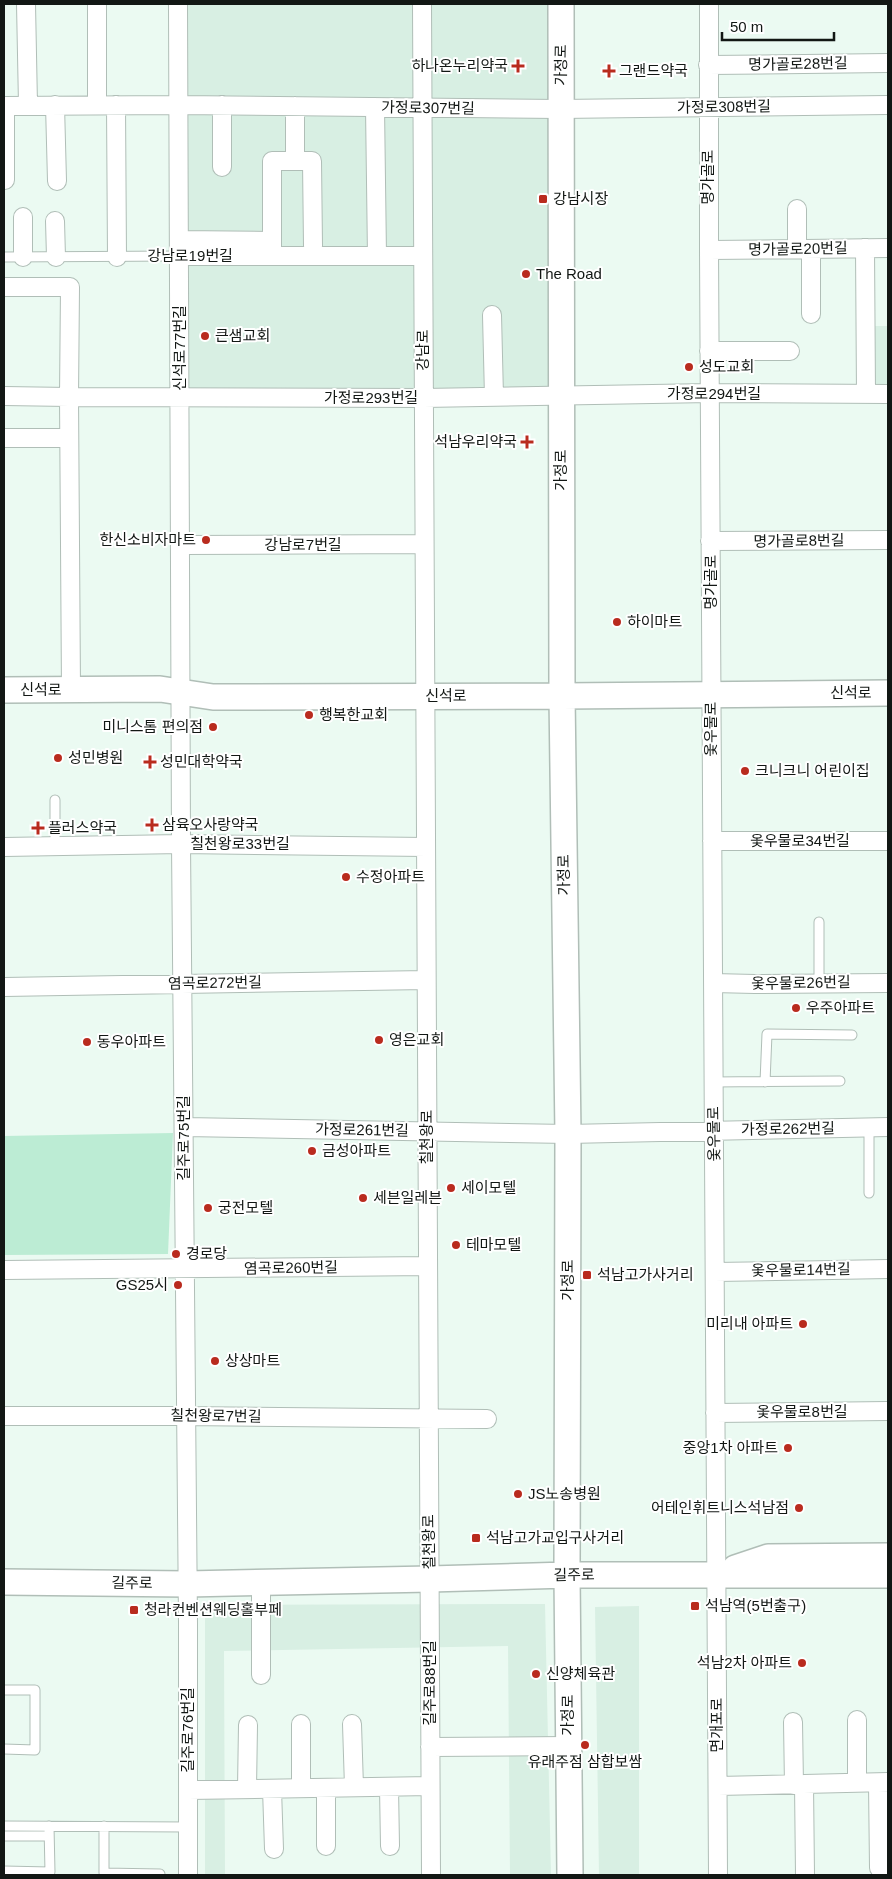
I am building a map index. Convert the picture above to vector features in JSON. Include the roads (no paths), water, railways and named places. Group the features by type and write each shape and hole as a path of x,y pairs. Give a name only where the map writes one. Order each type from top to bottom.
{"street":[{"path":"26,4 28,105"},
{"path":"97,4 97,105"},
{"name":"신석로77번길","path":"178,4 182,692"},
{"name":"강남로","path":"422,4 425,695"},
{"name":"가정로","path":"561,4 562,696 568,1134 567,1575 570,1875"},
{"name":"명가골로","path":"709,4 711,694"},
{"name":"명가골로28번길","path":"708,65 888,63"},
{"path":"55,105 57,181"},
{"path":"116,105 118,257"},
{"name":"가정로307번길","path":"5,180 4,106 179,105 560,109"},
{"path":"222,106 222,166"},
{"path":"295,106 295,161"},
{"name":"가정로308번길","path":"560,109 888,106"},
{"path":"375,107 377,256"},
{"path":"272,248 272,161 312,161 312,246"},
{"path":"797,209 804,249 811,314"},
{"path":"23,217 23,257"},
{"path":"55,221 56,257"},
{"name":"강남로19번길","path":"179,248 272,248 377,256 423,256"},
{"path":"865,248 866,394"},
{"name":"명가골로20번길","path":"709,250 888,248"},
{"path":"4,287 70,287 71,690"},
{"path":"492,315 494,397"},
{"path":"709,351 790,351"},
{"name":"가정로294번길","path":"561,397 710,393 888,394"},
{"name":"가정로293번길","path":"4,396 180,398 561,397"},
{"path":"4,438 69,438"},
{"name":"명가골로8번길","path":"710,541 888,540"},
{"name":"강남로7번길","path":"181,545 424,544"},
{"name":"신석로","path":"4,690 160,689 213,697 888,693"},
{"name":"길주로75번길","path":"182,692 187,1584"},
{"name":"옻우물로","path":"711,694 715,1131 716,1575"},
{"name":"칠천왕로","path":"425,695 430,1580"},
{"name":"옻우물로34번길","path":"712,841 888,841"},
{"name":"칠천왕로33번길","path":"4,847 182,844 426,847"},
{"name":"염곡로272번길","path":"4,987 426,980"},
{"name":"옻우물로26번길","path":"713,983 888,983"},
{"name":"가정로262번길","path":"568,1134 888,1127"},
{"name":"가정로261번길","path":"185,1128 568,1134"},
{"name":"염곡로260번길","path":"4,1270 428,1266"},
{"name":"옻우물로14번길","path":"714,1272 888,1269"},
{"name":"옻우물로8번길","path":"716,1413 888,1412"},
{"name":"칠천왕로7번길","path":"4,1416 486,1419"},
{"path":"716,1575 768,1557 888,1556"},
{"name":"길주로","path":"4,1582 187,1584 430,1580 567,1575 888,1575"},
{"path":"716,1575 768,1592 888,1591"},
{"name":"면개포로","path":"716,1575 718,1875"},
{"name":"길주로88번길","path":"430,1580 431,1875"},
{"path":"261,1582 261,1675"},
{"name":"길주로76번길","path":"187,1584 188,1875"},
{"path":"856,1720 857,1783"},
{"path":"793,1722 806,1875"},
{"path":"301,1724 301,1788"},
{"path":"352,1724 354,1787"},
{"path":"247,1789 248,1725"},
{"name":"가정로","path":"430,1747 569,1746"},
{"path":"718,1786 883,1782 878,1868 888,1868"},
{"path":"188,1790 430,1786"},
{"path":"389,1787 390,1846"},
{"path":"272,1788 274,1849"},
{"path":"326,1788 326,1846"}],"lane":[{"name":"강남로19번길","path":"4,257 118,257 179,248"},
{"path":"55,800 55,846"},
{"path":"819,922 819,983"},
{"path":"765,1082 767,1034 852,1035"},
{"path":"714,1082 840,1081"},
{"path":"868,1128 869,1193"},
{"path":"4,1690 35,1690 35,1750 4,1750"},
{"path":"4,1826 188,1827"},
{"path":"4,1872 50,1872 49,1826"},
{"path":"104,1826 104,1873 160,1874"},
{"path":"4,1836 49,1836"}],"place":[{"name":"하나온누리약국","path":"518,66"},
{"name":"그랜드약국","path":"609,71"},
{"name":"강남시장","path":"543,199"},
{"name":"The Road","path":"526,274"},
{"name":"큰샘교회","path":"205,336"},
{"name":"성도교회","path":"689,367"},
{"name":"석남우리약국","path":"527,442"},
{"name":"한신소비자마트","path":"206,540"},
{"name":"하이마트","path":"617,622"},
{"name":"행복한교회","path":"309,715"},
{"name":"미니스톰 편의점","path":"213,727"},
{"name":"성민병원","path":"58,758"},
{"name":"성민대학약국","path":"150,762"},
{"name":"크니크니 어린이집","path":"745,771"},
{"name":"삼육오사랑약국","path":"152,825"},
{"name":"플러스약국","path":"38,828"},
{"name":"수정아파트","path":"346,877"},
{"name":"우주아파트","path":"796,1008"},
{"name":"영은교회","path":"379,1040"},
{"name":"동우아파트","path":"87,1042"},
{"name":"금성아파트","path":"312,1151"},
{"name":"세이모텔","path":"451,1188"},
{"name":"세븐일레븐","path":"363,1198"},
{"name":"궁전모텔","path":"208,1208"},
{"name":"테마모텔","path":"456,1245"},
{"name":"경로당","path":"176,1254"},
{"name":"석남고가사거리","path":"587,1275"},
{"name":"GS25시","path":"178,1285"},
{"name":"미리내 아파트","path":"803,1324"},
{"name":"상상마트","path":"215,1361"},
{"name":"중앙1차 아파트","path":"788,1448"},
{"name":"JS노송병원","path":"518,1494"},
{"name":"어테인휘트니스석남점","path":"799,1508"},
{"name":"석남고가교입구사거리","path":"476,1538"},
{"name":"석남역(5번출구)","path":"695,1606"},
{"name":"청라컨벤션웨딩홀부페","path":"134,1610"},
{"name":"석남2차 아파트","path":"802,1663"},
{"name":"신양체육관","path":"536,1674"},
{"name":"유래주점 삼합보쌈","path":"585,1745"}]}
